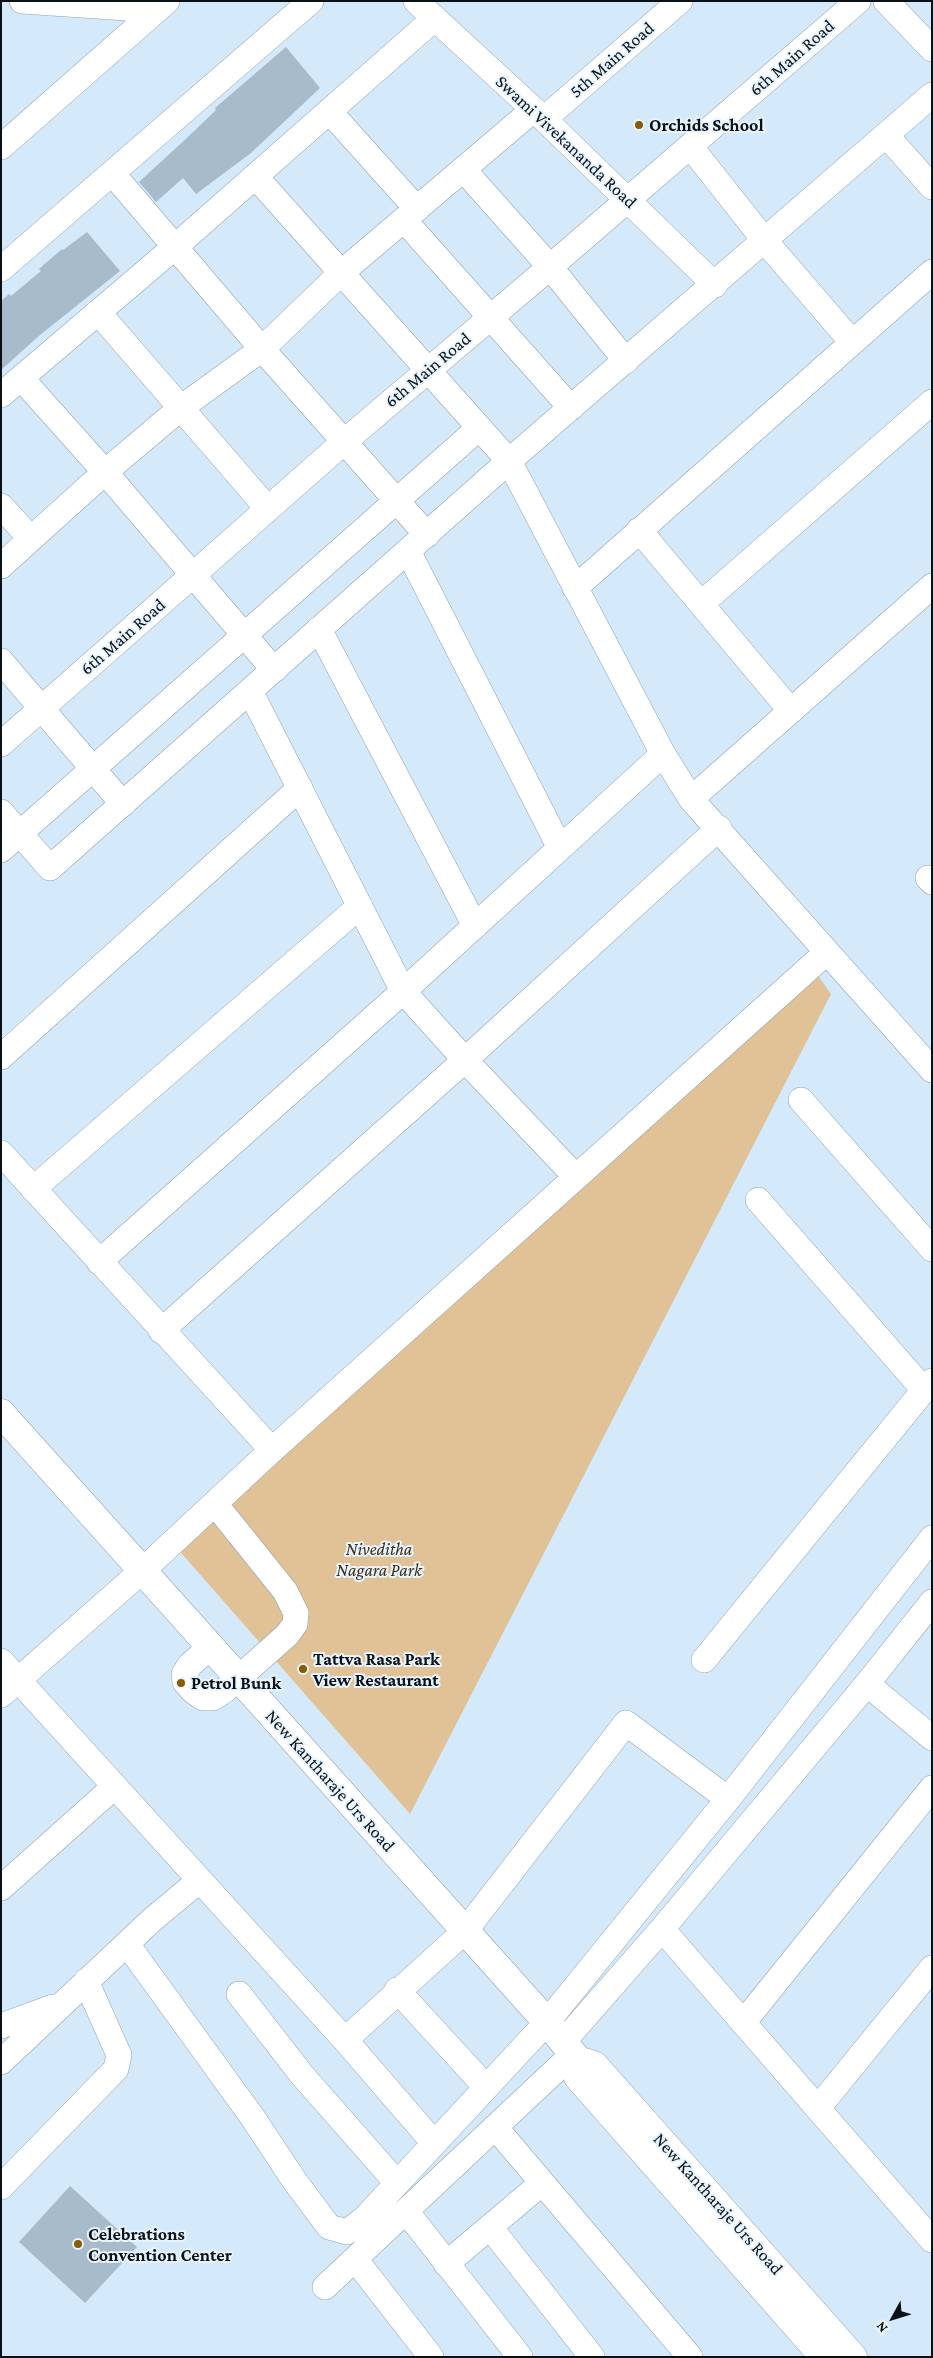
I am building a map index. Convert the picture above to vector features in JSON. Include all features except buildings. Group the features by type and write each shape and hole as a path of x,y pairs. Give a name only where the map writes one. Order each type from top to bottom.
{"main road":[{"name":"New Kantharaje Urs Road","path":"1,1413 144,1570 210,1647 565,2045 594,2065 852,2357"},
{"name":"New Kantharaje Urs Road","path":"565,2045 578,2077 824,2357"}],"street":[{"path":"22,1 162,6"},
{"path":"1,269 311,1"},
{"name":"Swami Vivekananda Road","path":"416,1 628,200 715,285"},
{"name":"5th Main Road","path":"1,566 105,472 182,407 262,349 341,274 464,169 538,115 680,1"},
{"name":"6th Main Road","path":"1,744 345,440 550,268 858,1"},
{"path":"886,1 932,49"},
{"path":"1,147 162,6"},
{"path":"1,395 176,246 434,19"},
{"path":"1,812 50,868 509,461 715,285 932,95"},
{"path":"329,111 490,317 571,408"},
{"path":"886,135 932,187"},
{"path":"690,146 765,241 852,342"},
{"path":"464,169 550,268 626,361"},
{"path":"112,173 262,349 345,440 427,535"},
{"path":"255,176 509,461 663,754 691,799 932,1070"},
{"path":"575,588 852,342 929,280"},
{"path":"98,312 182,407 268,509"},
{"path":"21,378 105,472 274,670"},
{"path":"701,604 932,402"},
{"path":"1,850 478,428"},
{"path":"1,506 31,539"},
{"path":"639,530 791,711"},
{"path":"408,551 560,848"},
{"path":"691,799 932,586"},
{"path":"319,629 474,926"},
{"path":"1,662 123,804"},
{"path":"250,691 403,991 465,1060 575,1176"},
{"path":"100,1262 403,991 663,754"},
{"path":"1,1057 300,788"},
{"path":"161,1331 465,1060 718,828"},
{"path":"33,1189 360,906"},
{"path":"9,1687 144,1570 272,1450 575,1176 827,952"},
{"path":"801,1100 932,1249"},
{"path":"1,1153 161,1331 272,1450"},
{"path":"704,1660 928,1385 758,1200"},
{"path":"210,1647 190,1665 184,1674 185,1682 203,1698 213,1698 238,1678 287,1635 295,1624 296,1613 285,1591 224,1515"},
{"path":"127,1944 254,2118 294,2180 329,2227 347,2232 365,2218 486,2087 565,2045 728,1799 932,1538"},
{"path":"325,2287 495,2127 867,1684 932,1602"},
{"path":"1,1661 9,1687 114,1787 345,2040 434,2143"},
{"path":"867,1684 932,1738"},
{"path":"345,2040 397,1990 464,1931 626,1723 728,1799"},
{"path":"1,1888 114,1787"},
{"path":"743,2023 932,1788"},
{"path":"1,2062 86,1980 200,1880"},
{"path":"662,1929 932,2240"},
{"path":"818,2108 932,1968"},
{"path":"1,2187 116,2069 119,2055 86,1980"},
{"path":"397,1990 486,2087"},
{"path":"240,1994 302,2075 397,2183"},
{"path":"1,2026 64,2002"},
{"path":"495,2127 690,2357"},
{"path":"446,2264 542,2183"},
{"path":"406,2211 520,2357"},
{"path":"490,2227 592,2357"},
{"path":"355,2259 431,2357"}],"green space":[{"name":"Niveditha Nagara Park","path":"814,970 831,994 410,1814 176,1547"}],"place":[{"name":"Orchids School","path":"639,125"},
{"name":"Tattva Rasa Park View Restaurant","path":"303,1669"},
{"name":"Petrol Bunk","path":"181,1683"},
{"name":"Celebrations Convention Center","path":"78,2244"}]}
